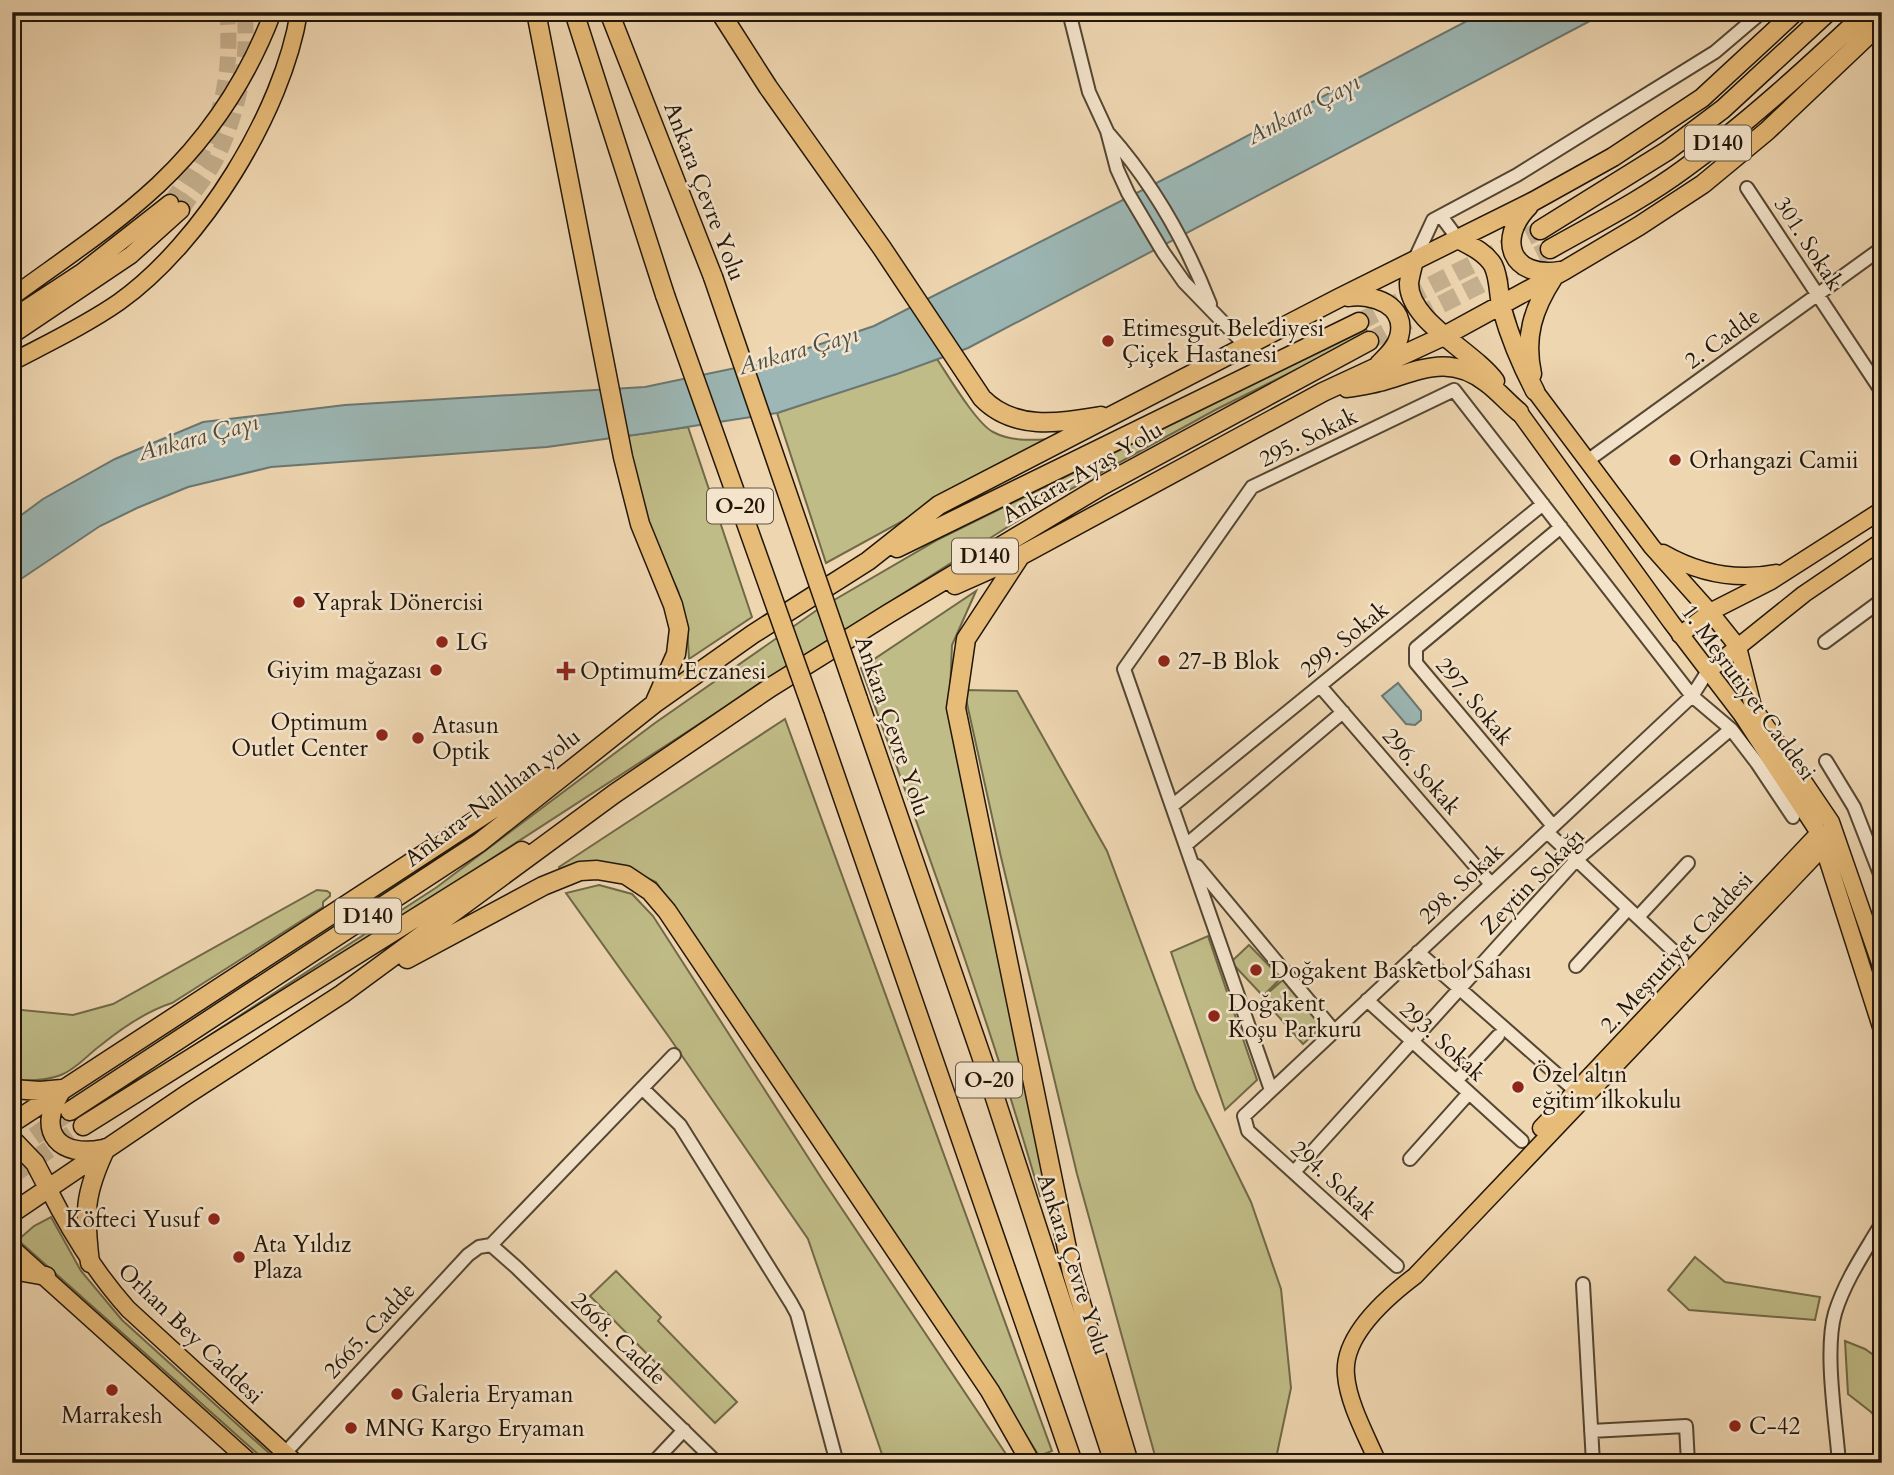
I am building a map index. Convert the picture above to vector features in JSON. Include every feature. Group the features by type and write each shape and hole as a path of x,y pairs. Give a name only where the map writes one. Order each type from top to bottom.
{"highway":[{"path":"536,12 624,457 640,524 673,605 679,629 676,654 654,704"},
{"name":"O-20","path":"575,12 664,295 815,718 1073,1463"},
{"name":"Ankara Çevre Yolu","path":"609,12 713,277 984,1063 1114,1463"},
{"path":"720,12 768,87 882,248 982,398 993,409 1023,421 1071,421 1118,414"},
{"path":"868,561 939,505 1339,298 1534,201 1613,157 1702,98 1795,12"},
{"name":"D140","path":"1540,230 1667,152 1723,109 1828,12"},
{"name":"D140","path":"1550,248 1633,203 1682,171 1740,126 1867,12"},
{"path":"888,614 1020,556 1323,392 1446,335 1501,306 1639,226 1712,177 1767,131 1882,22"},
{"path":"1534,201 1512,228 1510,242 1513,255 1522,265 1535,272 1560,273"},
{"path":"1458,239 1479,250 1493,266 1499,285 1501,306 1518,359 1535,391"},
{"path":"1414,261 1409,284 1413,303 1428,322 1492,377 1519,412"},
{"path":"1535,391 1529,353 1530,322 1541,296 1560,273"},
{"path":"1339,298 1360,295 1375,297 1384,301 1398,318 1399,337 1392,351 1374,368"},
{"name":"Ankara-Ayaş Yolu","path":"868,561 1359,322"},
{"name":"Ankara-Ayaş Yolu","path":"614,794 771,687 1103,485 1370,341"},
{"path":"1323,392 1376,383 1434,365 1451,365 1486,381 1519,412"},
{"path":"1020,556 966,639 956,708 1072,1273 1129,1463"},
{"name":"Ankara-Nallıhan yolu","path":"70,1111 479,843 654,704 753,634 868,561"},
{"path":"12,1123 493,809 604,743"},
{"path":"12,1213 342,994 614,794"},
{"name":"D140","path":"83,1126 614,794"},
{"path":"342,994 580,871 597,870 626,874 637,880 667,911 990,1391 1031,1463"},
{"path":"12,1089 62,1089"},
{"path":"62,1089 49,1116 55,1139 75,1151 89,1152 107,1148"},
{"path":"12,1139 35,1163 48,1188"},
{"path":"90,1263 86,1207 89,1190 107,1148"},
{"path":"12,1270 46,1276"}],"main road":[{"path":"12,297 158,186 195,147 240,82 273,12"},
{"path":"12,362 121,301 158,269 200,222 244,158 261,125 278,88 299,12"},
{"path":"12,318 175,207 131,255 12,335"},
{"name":"1. Meşrutiyet Caddesi","path":"1535,391 1653,547 1738,648 1753,707 1830,822 1882,969"},
{"name":"1. Meşrutiyet Caddesi","path":"1519,412 1680,635 1742,715 1821,840 1882,1030"},
{"path":"1680,635 1710,612 1788,570 1882,510"},
{"path":"1708,671 1804,594 1882,541"},
{"path":"1653,547 1683,564 1730,576 1760,576 1788,570"},
{"name":"2. Meşrutiyet Caddesi","path":"1378,1463 1346,1376 1346,1362 1354,1338 1399,1289 1424,1267 1821,840"},
{"name":"Orhan Bey Caddesi","path":"48,1188 90,1263 128,1309 290,1458"},
{"path":"12,1248 251,1463"}],"street":[{"path":"1069,12 1089,92 1107,131 1117,169 1128,193 1184,282 1247,347"},
{"path":"1414,261 1433,220 1517,175 1715,52 1762,12"},
{"path":"1107,131 1133,161 1182,239 1212,311"},
{"name":"301. Sokak","path":"1747,187 1882,392"},
{"path":"1441,216 1458,239"},
{"name":"2. Cadde","path":"1587,461 1882,248"},
{"name":"295. Sokak","path":"1271,1090 1125,669 1252,487 1454,390 1692,696 1731,729 1758,763 1793,817"},
{"name":"299. Sokak","path":"1172,807 1543,504"},
{"name":"297. Sokak","path":"1561,527 1416,648 1416,663 1576,860 1682,959"},
{"path":"1825,642 1882,600"},
{"name":"298. Sokak","path":"1245,1124 1244,1116 1271,1090 1692,696 1708,671"},
{"name":"296. Sokak","path":"1320,686 1491,884"},
{"path":"1334,1031 1188,851 1343,712"},
{"name":"Zeytin Sokağı","path":"1294,1172 1576,860 1731,729"},
{"path":"1826,761 1854,807 1882,879"},
{"path":"1576,966 1688,863"},
{"path":"1418,952 1570,1086"},
{"name":"293. Sokak","path":"1367,1000 1522,1141"},
{"path":"1457,1081 1498,1037"},
{"name":"2665. Cadde","path":"290,1458 468,1255 479,1247 491,1245 674,1055"},
{"path":"642,1088 680,1125 797,1314 838,1463"},
{"path":"1410,1159 1469,1093"},
{"name":"294. Sokak","path":"1245,1124 1248,1130 1397,1266"},
{"path":"1839,1463 1832,1332 1842,1293 1853,1270 1877,1238 1882,1223"},
{"name":"2668. Cadde","path":"491,1245 717,1463"},
{"path":"1583,1284 1593,1463"},
{"path":"1591,1431 1686,1426 1688,1463"},
{"path":"653,1463 684,1430"}],"shaded area":[{"path":"1366,329 1368,334 1217,409 1047,502 767,680 81,1125 78,1121 437,887 655,723 817,610 939,539"},
{"path":"937,359 971,410 993,432 1015,439 1052,439 826,563 777,413"},
{"path":"688,427 752,617 689,659 687,625 678,591 652,534 626,436"},
{"path":"976,591 952,645 950,692 1052,1194 1040,1196 978,997 861,668"},
{"path":"964,690 1017,691 1107,851 1196,1090 1251,1202 1281,1289 1291,1388 1275,1463 1157,1463 1077,1174"},
{"path":"785,719 1052,1451 1039,1456 974,1352 656,882 632,871 561,871 559,867"},
{"path":"599,885 632,894 653,916 822,1179 1012,1463 885,1463 808,1239 566,893"},
{"path":"317,890 330,893 323,902 323,907 172,1003 126,1026 72,1069 49,1078 12,1080 12,1009 73,1015 113,1004"},
{"name":"Doğakent Koşu Parkuru","path":"1208,936 1257,1080 1225,1110 1171,952"},
{"name":"Doğakent Basketbol Sahası","path":"1249,945 1281,978 1263,996 1231,962"},
{"path":"1284,979 1324,1025 1303,1044 1262,998"},
{"path":"51,1217 81,1271 122,1320 280,1463 268,1463 18,1240 34,1226"},
{"path":"1695,1257 1725,1282 1820,1297 1815,1320 1689,1310 1668,1290"},
{"path":"616,1271 661,1317 658,1321 737,1402 715,1423 590,1296"},
{"path":"1845,1341 1865,1349 1882,1361 1882,1424 1848,1394"}],"water":[{"name":"Ankara Çayı","path":"1484,12 1607,12 968,348 777,413 547,447 271,467 188,487 100,526 12,585 12,522 43,499 115,459 203,422 345,405 645,387 773,360 874,326 1186,168"},
{"path":"1398,683 1421,711 1421,720 1415,725 1406,724 1382,696"}],"tunnel":[{"path":"170,203 199,158 218,114 227,66 227,12"},
{"path":"181,210 211,167 229,127 243,69 246,30 244,12"},
{"path":"1359,322 1540,230"},
{"path":"1369,341 1550,249"},
{"path":"12,1152 70,1111"},
{"path":"12,1175 83,1126"}],"place":[{"name":"Etimesgut Belediyesi Çiçek Hastanesi","path":"1108,341"},
{"name":"Orhangazi Camii","path":"1675,460"},
{"name":"Yaprak Dönercisi","path":"299,602"},
{"name":"LG","path":"442,642"},
{"name":"27-B Blok","path":"1164,661"},
{"name":"Giyim mağazası","path":"436,670"},
{"name":"Optimum Eczanesi","path":"566,671"},
{"name":"Optimum Outlet Center","path":"382,735"},
{"name":"Atasun Optik","path":"418,738"},
{"name":"Doğakent Basketbol Sahası","path":"1256,970"},
{"name":"Doğakent Koşu Parkuru","path":"1214,1016"},
{"name":"Özel altın eğitim ilkokulu","path":"1518,1087"},
{"name":"Köfteci Yusuf","path":"214,1219"},
{"name":"Ata Yıldız Plaza","path":"239,1257"},
{"name":"Marrakesh","path":"112,1390"},
{"name":"Galeria Eryaman","path":"397,1394"},
{"name":"C-42","path":"1735,1426"},
{"name":"MNG Kargo Eryaman","path":"351,1428"}]}
